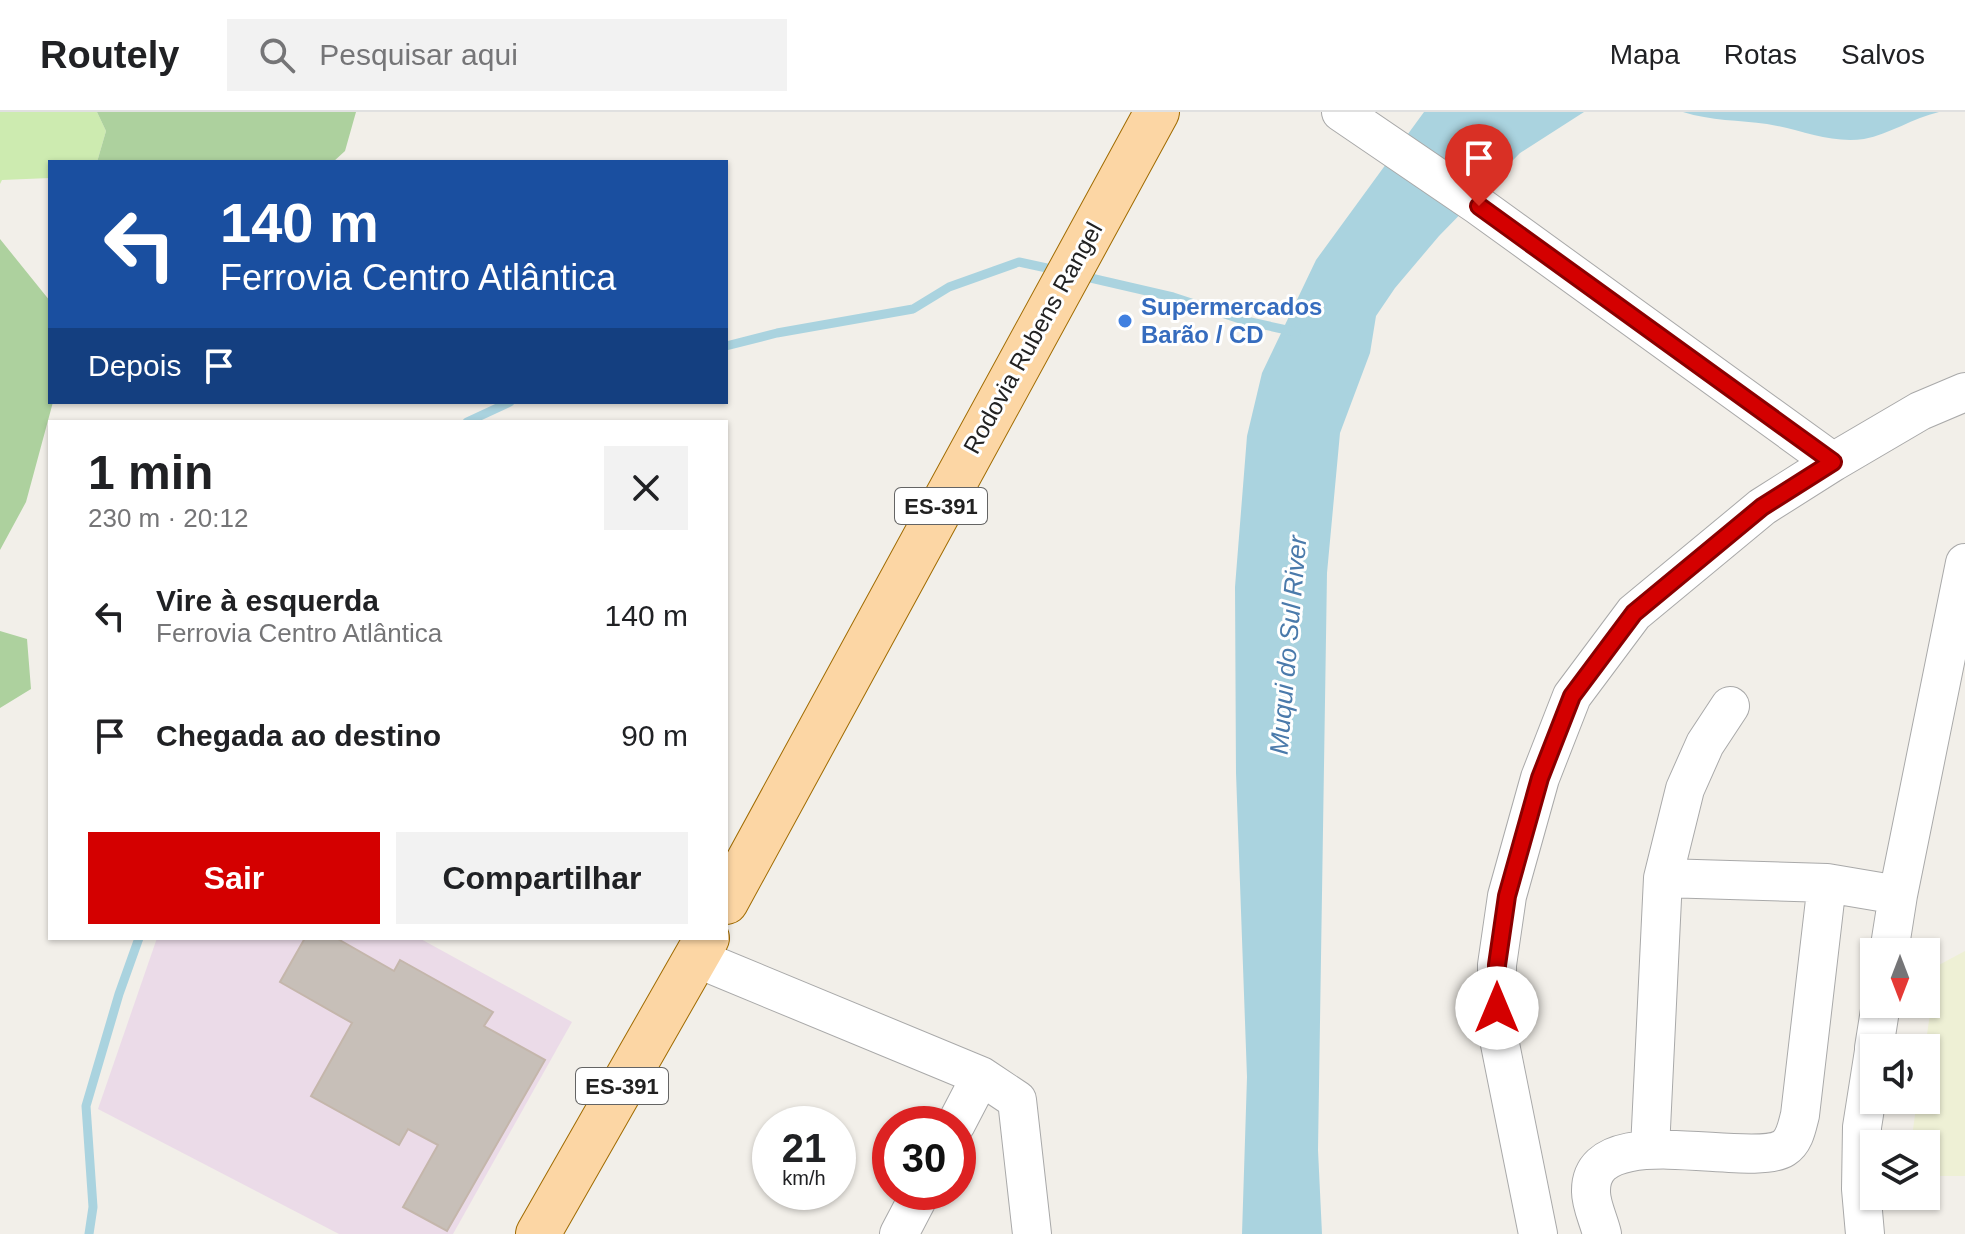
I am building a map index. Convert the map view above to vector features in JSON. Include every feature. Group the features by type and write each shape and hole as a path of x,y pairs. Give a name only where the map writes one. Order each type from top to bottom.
{"main road":[{"name":"Rodovia Rubens Rangel","path":"728,898 1157,112"},
{"name":"ES-391","path":"538,1234 701,948"}],"street":[{"path":"1341,112 1479,206 1833,462"},
{"path":"1538,1234 1497,1029 1497,965 1507,896 1540,778 1572,696 1634,613 1762,507 1920,411 1965,392"},
{"path":"1891,938 1965,563"},
{"path":"1650,1149 1663,878 1685,789 1705,744 1730,706"},
{"path":"1663,878 1827,883 1898,895"},
{"path":"1602,1234 1591,1191 1598,1168 1613,1158 1650,1149 1761,1152 1783,1149 1794,1136 1800,1115 1827,883"},
{"path":"701,948 981,1076 1017,1100 1032,1234"},
{"path":"965,1106 981,1076"},
{"path":"1864,1114 1861,1189 1865,1234"},
{"path":"899,1234 912,1210"}],"shaded area":[{"path":"156,940 423,940 572,1022 453,1234 339,1234 98,1109"}],"green space":[{"path":"0,112 97,112 106,131 98,160 48,160 48,178 2,180 0,184"},
{"path":"97,112 356,112 345,151 335,160 98,160 106,131"},
{"path":"0,239 48,299 48,404 52,404 26,502 0,550"},
{"path":"0,631 27,639 31,689 0,708"},
{"path":"1965,951 1965,1176 1940,1176 1940,1130 1913,1130 1915,1114 1940,1114 1940,1034 1927,1034 1929,1018 1940,1018 1940,964"}],"water":[{"name":"Muqui do Sul River","path":"1424,112 1584,112 1520,153 1439,236 1395,288 1376,316 1370,353 1340,433 1327,573 1318,1150 1322,1234 1242,1234 1247,1077 1236,773 1235,587 1247,436 1262,373 1316,260"},
{"path":"1683,112 1939,112 1874,137 1852,140"}],"building":[{"path":"304,940 340,940 394,971 400,960 493,1012 484,1026 545,1060 447,1231 403,1207 438,1145 408,1129 399,1145 311,1096 352,1023 280,982"}],"waterway":[{"path":"728,345 777,333 913,309 949,287 1019,262 1056,270"},
{"path":"1082,276 1173,297 1246,321 1296,332"},
{"path":"471,420 506,404"},
{"path":"89,1234 93,1207 86,1106 138,940"}],"place":[{"name":"Supermercados Barão / CD","path":"1125,321"}],"route":[{"path":"1479,206 1833,462 1762,507 1634,613 1572,696 1540,778 1507,896 1497,965 1497,1008"}]}
